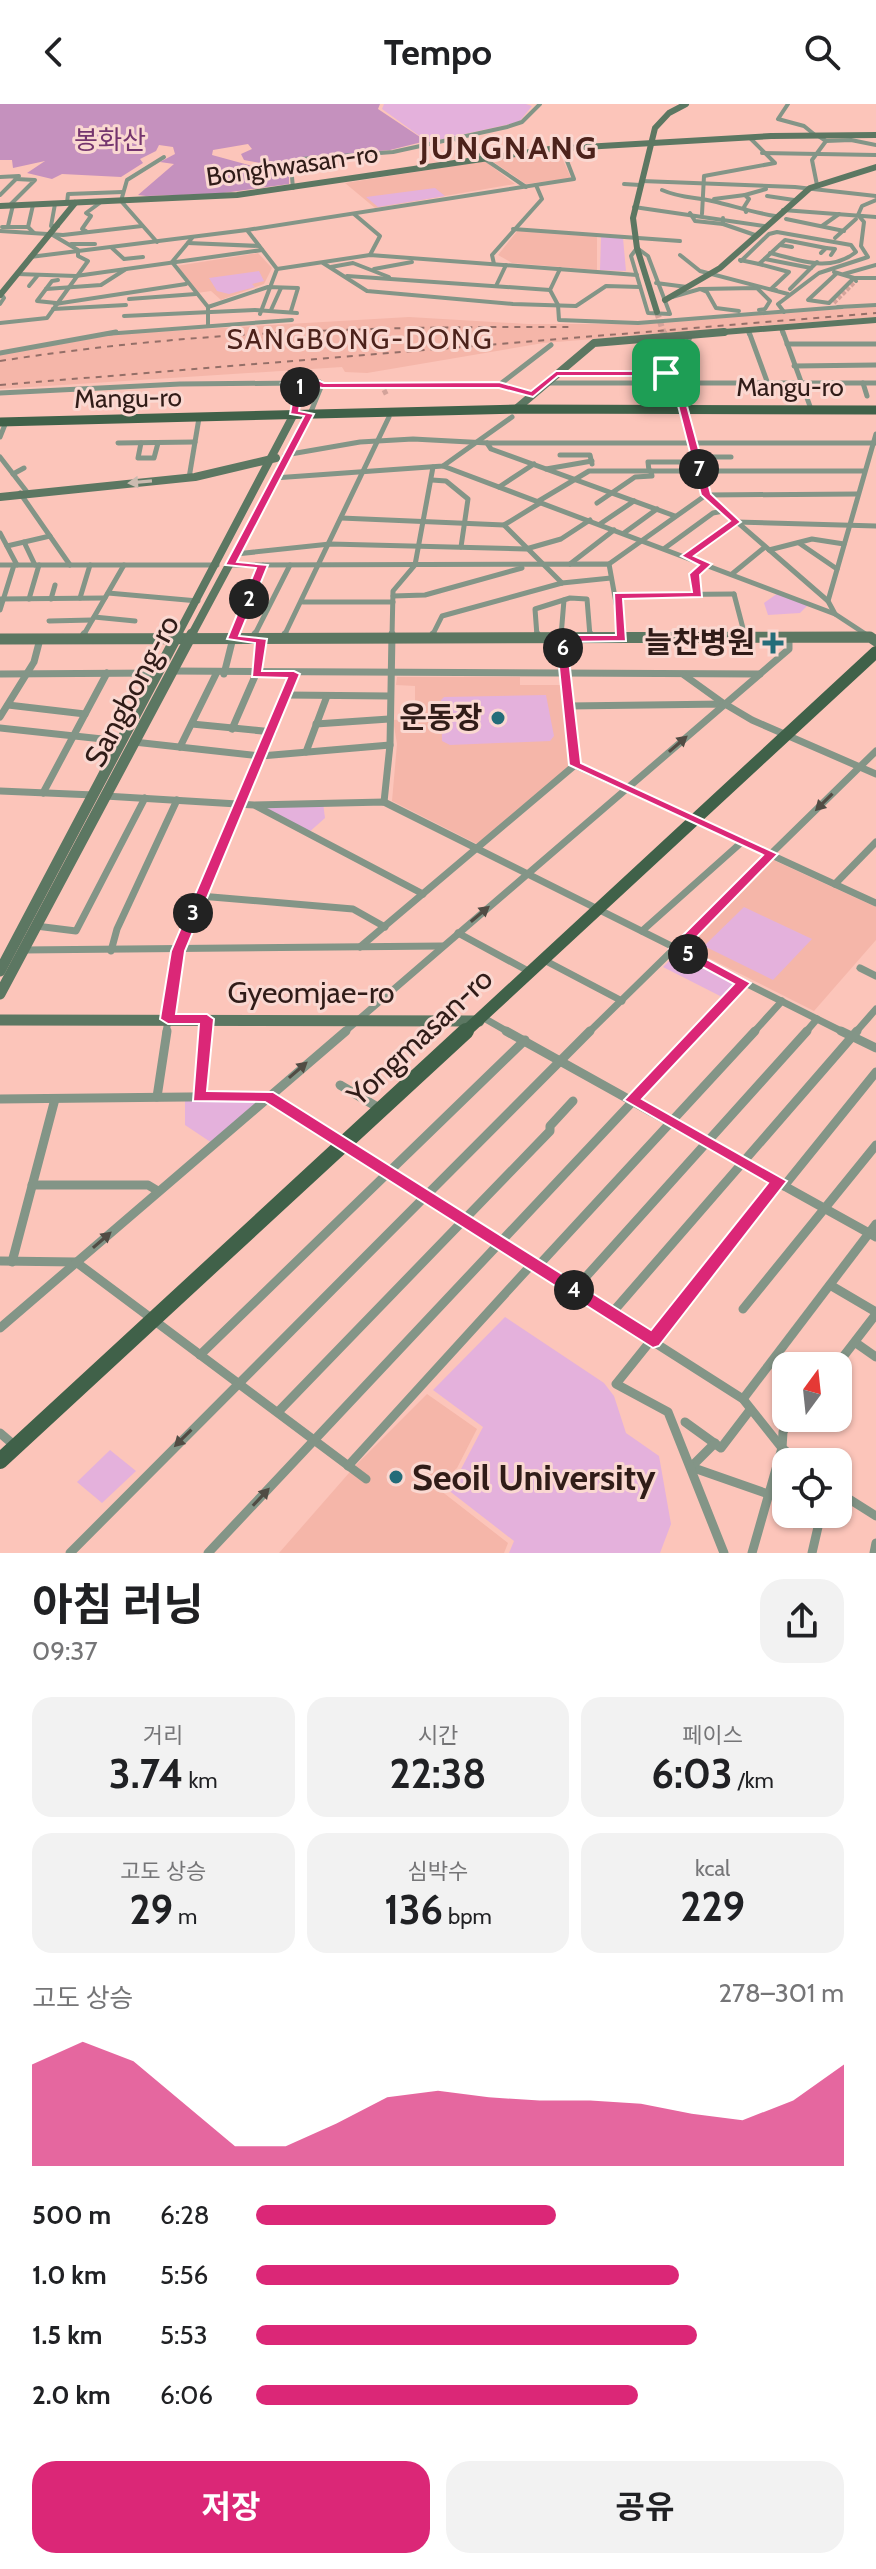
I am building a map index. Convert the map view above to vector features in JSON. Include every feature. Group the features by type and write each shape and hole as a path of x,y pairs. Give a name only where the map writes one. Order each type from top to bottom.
{"main road":[{"path":"657,312 637,248 634,207 653,145 655,128 661,120 686,104"},
{"name":"Bonghwasan-ro","path":"0,206 71,203 105,197 121,201 237,195 562,148 749,137 876,135"},
{"path":"665,299 711,274 802,194 814,187 873,169"},
{"path":"0,294 71,203"},
{"path":"514,413 544,383 594,343 876,320"},
{"path":"666,339 684,413"},
{"name":"Mangu-ro","path":"2,419 465,411 576,415 684,413"},
{"name":"Mangu-ro","path":"809,412 876,412"},
{"name":"Mangu-ro","path":"368,414 389,417 514,413 876,412"},
{"name":"Mangu-ro","path":"2,419 199,418 258,414"},
{"name":"Sangbong-ro","path":"184,639 198,601 294,414"},
{"name":"Sangbong-ro","path":"0,971 100,795 165,672 230,565 285,455 310,414"},
{"path":"0,497 24,492 189,478 285,455"},
{"path":"0,639 873,639"},
{"name":"Yongmasan-ro","path":"0,1461 876,652"},
{"name":"Sangbong-ro","path":"0,994 11,951 36,926 100,795"},
{"name":"Gyeomjae-ro","path":"0,1020 481,1019"}],"street":[{"path":"293,188 291,166 301,159 393,152 522,122 540,104"},
{"path":"788,104 777,115 778,119 804,126 826,141 876,145"},
{"path":"452,137 526,187"},
{"path":"702,214 705,175 767,167 775,163 749,137"},
{"path":"836,140 846,155"},
{"path":"814,187 814,154 826,141"},
{"path":"172,262 190,241 574,179 562,148"},
{"path":"762,153 876,155"},
{"path":"157,242 121,201 127,180 164,157"},
{"path":"0,177 19,176 0,195"},
{"path":"16,179 35,180 12,205 3,230 86,231 142,226"},
{"path":"624,184 814,187 876,198"},
{"path":"494,264 492,255 542,199 536,185"},
{"path":"662,190 682,199 704,200 745,195 775,186"},
{"path":"793,187 788,191 802,194"},
{"path":"71,203 68,194 105,197 123,192"},
{"path":"745,195 749,199 744,207 746,212"},
{"path":"767,196 794,200"},
{"path":"86,231 82,229 91,216 86,213 105,197"},
{"path":"868,257 862,243 859,218 862,206 876,198"},
{"path":"704,200 746,212 775,216"},
{"path":"53,229 55,204"},
{"path":"32,230 33,205"},
{"path":"634,207 702,214 759,231 780,228 862,243"},
{"path":"783,210 836,213 859,218"},
{"path":"780,228 795,210"},
{"path":"690,213 696,222 723,221 759,231"},
{"path":"836,213 843,217 876,218"},
{"path":"824,224 836,213"},
{"path":"354,214 380,236 370,255"},
{"path":"835,238 859,218"},
{"path":"786,219 824,224"},
{"path":"818,221 844,231"},
{"path":"53,229 79,252"},
{"path":"513,229 680,241"},
{"path":"247,230 277,269"},
{"path":"741,261 769,234 777,232 851,245 856,252 839,264 770,253"},
{"path":"759,264 785,240 835,249 831,255"},
{"path":"30,257 157,242 190,241 261,248"},
{"path":"71,244 95,244"},
{"path":"780,245 792,247"},
{"path":"112,248 124,259 143,257"},
{"path":"196,294 54,305 37,301 52,280 261,248"},
{"path":"637,248 648,256 656,283 672,317 649,314 631,256 637,248"},
{"path":"821,253 826,248"},
{"path":"0,323 46,318 88,261 76,255 79,252"},
{"path":"277,269 370,255 637,275"},
{"path":"680,255 694,268 791,298"},
{"path":"784,312 778,304 828,270 876,257"},
{"path":"730,258 789,272 771,289 786,293 817,262"},
{"path":"373,269 426,259"},
{"path":"765,259 811,268"},
{"path":"172,262 207,310 208,325"},
{"path":"323,263 372,291 578,306 610,286 640,287"},
{"path":"331,267 353,263 364,265 394,280"},
{"path":"364,265 354,268 369,278"},
{"path":"496,286 506,265"},
{"path":"834,303 808,299 840,274 876,265"},
{"path":"46,289 66,290 115,281 126,269"},
{"path":"257,321 277,269"},
{"path":"550,290 560,269"},
{"path":"828,270 855,279 876,278"},
{"path":"17,274 74,278"},
{"path":"29,286 38,275"},
{"path":"347,276 550,290"},
{"path":"826,304 855,279"},
{"path":"656,283 700,289 707,292 714,307 730,311 765,309 770,301 757,288 700,289"},
{"path":"665,299 700,289 743,283"},
{"path":"54,305 129,299 186,284"},
{"path":"124,316 207,310 294,312 299,289 268,287 207,310"},
{"path":"271,310 281,288"},
{"path":"550,290 558,305 559,320 784,312 876,305"},
{"path":"0,294 4,298 0,304"},
{"path":"124,331 129,299"},
{"path":"801,300 842,307"},
{"path":"158,314 160,329"},
{"path":"0,353 124,331 292,320"},
{"path":"781,328 809,412"},
{"path":"748,331 768,384"},
{"path":"677,384 690,336"},
{"path":"644,339 661,359"},
{"path":"677,384 666,373 656,341 679,339 682,364"},
{"path":"787,344 876,344"},
{"path":"499,385 551,345"},
{"path":"794,366 876,365"},
{"path":"556,374 666,373"},
{"path":"0,393 122,386 285,383 311,390 321,386 499,385 533,394"},
{"path":"544,383 876,383"},
{"path":"863,383 867,396"},
{"path":"778,384 782,395"},
{"path":"294,414 300,385"},
{"path":"310,414 321,386"},
{"path":"806,397 817,397"},
{"path":"443,466 514,413"},
{"path":"684,413 706,495 828,601 835,614"},
{"path":"283,639 389,417"},
{"path":"189,478 199,418"},
{"path":"0,437 2,419"},
{"path":"828,601 876,434"},
{"path":"285,455 322,446 459,438 487,443 875,443"},
{"path":"118,443 195,442"},
{"path":"141,443 138,458 147,460 154,458 158,443"},
{"path":"487,443 491,449 675,516"},
{"path":"558,443 565,464"},
{"path":"751,443 754,454"},
{"path":"560,455 590,455 593,471"},
{"path":"0,457 70,565"},
{"path":"597,503 635,477 652,476 648,462 731,457"},
{"path":"546,469 592,461"},
{"path":"499,487 534,464"},
{"path":"274,478 443,466 835,614 873,639"},
{"path":"384,802 390,745 393,591 415,565 433,467"},
{"path":"0,473 24,468"},
{"path":"341,518 504,525 574,479 593,471 864,471"},
{"path":"432,480 446,481 468,499 461,547"},
{"path":"230,565 609,564 706,495 857,494"},
{"path":"600,524 634,501"},
{"path":"624,533 657,509"},
{"path":"665,548 713,513 723,511"},
{"path":"236,554 330,544 526,549 561,539 590,520"},
{"path":"686,556 736,522 850,522 876,526"},
{"path":"504,525 562,583"},
{"path":"570,564 614,530"},
{"path":"0,533 16,565 0,610"},
{"path":"7,546 50,536"},
{"path":"732,574 767,548 814,539 844,544"},
{"path":"24,542 37,565 29,599"},
{"path":"799,543 837,569"},
{"path":"609,564 617,595 622,638"},
{"path":"698,595 694,574 707,564"},
{"path":"0,565 217,565"},
{"path":"80,598 90,565"},
{"path":"81,639 124,565"},
{"path":"180,747 220,674 263,565"},
{"path":"232,729 256,674 257,639 290,565"},
{"path":"303,602 425,595 532,565"},
{"path":"431,639 442,616 562,583 611,578"},
{"path":"617,595 734,594 750,581"},
{"path":"51,599 55,585"},
{"path":"550,586 564,599"},
{"path":"734,594 745,638"},
{"path":"2,599 107,596 198,601"},
{"path":"564,599 561,638 575,765"},
{"path":"537,639 535,609 564,599 587,600 590,638"},
{"path":"49,621 135,621"},
{"path":"0,1328 789,649 789,637"},
{"path":"0,717 34,662 40,639"},
{"path":"43,793 107,673"},
{"path":"682,673 725,704 787,736 876,774"},
{"path":"0,674 760,674"},
{"path":"157,1097 178,951 273,732 294,674"},
{"path":"287,695 389,696"},
{"path":"306,752 327,696"},
{"path":"569,706 725,704"},
{"path":"8,705 85,714"},
{"path":"316,724 389,719"},
{"path":"192,724 273,732"},
{"path":"0,728 261,756 390,745"},
{"path":"70,1553 558,1061 876,751"},
{"path":"575,765 876,903"},
{"path":"360,947 575,765"},
{"path":"0,791 254,805 384,802 876,1048"},
{"path":"36,926 76,931 145,798"},
{"path":"111,951 117,929 177,800"},
{"path":"254,805 423,894"},
{"path":"642,931 743,841"},
{"path":"835,884 876,842"},
{"path":"200,896 353,909 385,927"},
{"path":"458,933 531,972"},
{"path":"11,951 442,946"},
{"path":"544,960 622,1001"},
{"path":"860,968 876,976"},
{"path":"208,1553 744,983"},
{"path":"348,1466 782,1001"},
{"path":"611,1314 876,1009"},
{"path":"198,1097 207,1019"},
{"path":"481,1019 825,1208 874,1231 743,1399"},
{"path":"574,1290 817,1019"},
{"path":"200,1355 525,1041"},
{"path":"724,1553 668,1412 616,1384 876,1072"},
{"path":"340,1085 382,1110"},
{"path":"0,1099 268,1096 743,1399 782,1448"},
{"path":"12,1262 55,1099"},
{"path":"278,1412 550,1131 550,1126 573,1101"},
{"path":"743,1309 876,1145"},
{"path":"32,1185 148,1185 158,1191"},
{"path":"0,1261 76,1262 366,1479"},
{"path":"830,1285 876,1313 848,1352"},
{"path":"856,1343 876,1357"},
{"path":"685,1422 721,1448 750,1410"},
{"path":"782,1448 784,1432"},
{"path":"0,1433 16,1447"},
{"path":"691,1467 715,1443"},
{"path":"691,1467 768,1494"},
{"path":"752,1553 772,1481"},
{"path":"852,1501 876,1516"},
{"path":"812,1553 818,1528"},
{"path":"874,1553 876,1543"}],"shaded area":[{"path":"384,104 532,106 519,122 428,142 382,109"},
{"path":"559,151 571,178 526,184 492,161"},
{"path":"486,162 515,184 375,208 345,183"},
{"path":"435,188 445,196 378,207 366,197"},
{"path":"518,230 597,235 597,270 512,263 498,255"},
{"path":"601,237 623,238 626,271 600,270"},
{"path":"258,253 272,268 264,284 221,300 211,291 197,293 176,266"},
{"path":"259,271 264,281 252,284 255,287 229,294 217,291 209,278"},
{"path":"876,306 876,317 543,343 367,373 345,372 342,367 0,389 0,355 117,334 409,317 528,324 639,324"},
{"path":"778,593 809,604 800,613 768,615 764,603"},
{"path":"397,677 520,677 520,685 564,685 572,764 479,845 392,801 397,744 393,720 415,719 415,686 396,685"},
{"name":"운동장","path":"546,695 554,736 550,741 450,745 442,741 441,700 444,697"},
{"path":"323,803 325,818 307,834 254,805"},
{"path":"773,860 876,907 876,940 814,1011 685,946"},
{"path":"744,907 812,939 773,980 704,946"},
{"path":"677,953 740,984 726,999 663,967"},
{"path":"266,1097 212,1143 185,1125 185,1098"},
{"path":"505,1317 604,1383 614,1396 626,1433 659,1456 671,1524 660,1553 509,1553 514,1541 443,1486 460,1471 483,1427 433,1390"},
{"name":"Seoil University","path":"427,1394 477,1429 457,1468 436,1487 508,1543 504,1553 279,1553 356,1465"},
{"path":"110,1450 136,1471 102,1503 77,1482"}],"green space":[{"name":"봉화산","path":"0,104 380,104 378,109 426,141 390,150 295,159 287,168 244,160 241,154 252,149 248,144 213,150 212,155 289,176 289,184 216,194 146,196 138,195 174,164 160,162 175,154 173,147 159,145 156,151 140,159 143,163 121,177 62,174 52,179 27,173 45,161 13,168 12,160 0,160"}],"tunnel":[{"path":"834,303 856,281"},
{"path":"657,312 664,334"},
{"path":"663,332 666,341"},
{"path":"384,390 387,396"}],"railway":[{"path":"0,385 876,313"},
{"path":"0,361 143,343 286,332 573,327"}],"place":[{"name":"늘찬병원","path":"773,643"},
{"name":"운동장","path":"498,718"},
{"name":"Seoil University","path":"396,1477"}],"district":[{"name":"JUNGNANG","path":"509,148"},
{"name":"SANGBONG-DONG","path":"360,339"}],"route":[{"path":"666,373 672,384 677,384 706,495 736,522 686,556 707,564 694,574 698,595 617,595 622,638 561,638 575,765 772,854 676,949 744,983 632,1100 779,1181 653,1341 268,1096 198,1097 207,1019 168,1019 178,951 273,732 294,674 256,674 261,639 232,639 263,565 230,565 285,455 310,414 294,414 300,385 285,383 314,380 322,385 499,385 533,394 556,374 666,373"}]}
